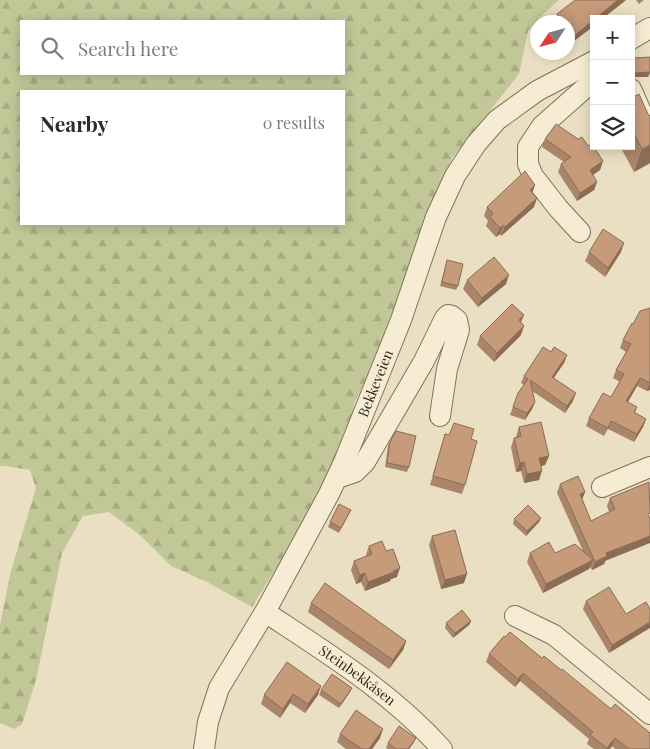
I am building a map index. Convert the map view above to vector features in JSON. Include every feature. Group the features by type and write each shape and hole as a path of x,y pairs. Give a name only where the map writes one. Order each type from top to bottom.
{"street":[{"name":"Bekkeveien","path":"204,749 208,722 219,688 265,612 337,478 401,320 436,217 456,176 476,144 497,120 537,92 590,63"},
{"path":"580,232 533,176 528,164 528,147 542,126 590,84"},
{"path":"635,98 650,132"},
{"path":"337,478 355,472 365,462 424,361 445,318 452,316 458,320 459,330 447,369 440,416"},
{"path":"602,486 650,467"},
{"name":"Steinbekkåsen","path":"265,612 343,664 421,726 442,749"},
{"path":"515,616 554,636 650,714"}],"green space":[{"path":"0,0 559,0 542,15 530,15 530,29 519,74 452,158 436,199 416,276 354,404 352,434 327,487 252,607 207,582 171,566 141,536 109,512 83,516 62,553 36,680 22,724 15,729 0,723 0,625 11,571 36,488 30,470 0,466"}],"building":[{"path":"575,0 618,0 600,15 590,15 590,23 575,35 575,15 557,14"},
{"path":"650,57 650,72 635,73 635,58"},
{"path":"639,94 650,116 650,145 642,149 635,136 635,96"},
{"path":"556,124 578,139 582,137 588,146 590,145 590,150 596,150 603,161 590,170 597,182 580,193 561,164 571,157 545,139"},
{"path":"525,171 535,185 530,190 537,198 505,227 503,225 500,228 490,217 493,214 487,207"},
{"path":"603,229 624,243 608,268 589,252"},
{"path":"494,257 509,275 482,298 467,280"},
{"path":"447,260 463,264 458,286 442,282"},
{"path":"512,304 524,315 519,320 524,326 497,353 480,336"},
{"path":"650,308 650,383 640,378 626,401 637,407 634,412 646,419 637,434 611,421 608,428 589,418 603,393 611,397 624,374 616,370 631,344 623,340 640,311"},
{"path":"543,347 551,352 554,347 567,355 552,377 576,393 567,406 530,380 535,402 527,413 513,407 518,393 528,379 524,376"},
{"path":"541,422 549,456 539,458 542,471 527,474 524,462 520,463 514,438 521,436 519,427"},
{"path":"454,423 474,429 471,439 477,441 465,485 433,476 445,434 449,435"},
{"path":"396,431 416,436 409,467 387,463 390,442"},
{"path":"578,476 585,492 580,494 591,521 615,509 610,498 649,482 650,513 648,514 650,519 650,536 606,553 607,556 595,562 560,484"},
{"path":"339,504 351,510 341,528 330,522"},
{"path":"528,505 541,518 527,531 514,519"},
{"path":"455,530 467,574 445,580 432,536"},
{"path":"382,541 386,551 393,549 400,568 368,582 365,573 360,575 354,561 372,554 369,546"},
{"path":"549,542 555,553 575,544 593,560 546,584 530,553"},
{"path":"325,583 406,641 393,660 311,603"},
{"path":"609,587 626,614 646,602 650,609 650,622 612,645 586,601"},
{"path":"462,610 471,621 455,633 446,623"},
{"path":"510,632 542,658 544,656 562,669 611,709 615,704 650,733 650,749 629,749 615,738 607,748 590,735 593,732 523,673 518,679 489,654 504,636"},
{"path":"287,662 321,686 308,704 293,694 283,709 264,695"},
{"path":"332,674 352,688 341,704 321,690"},
{"path":"356,710 383,729 369,749 362,749 340,734"},
{"path":"399,726 416,738 408,749 396,749 388,743"}]}
